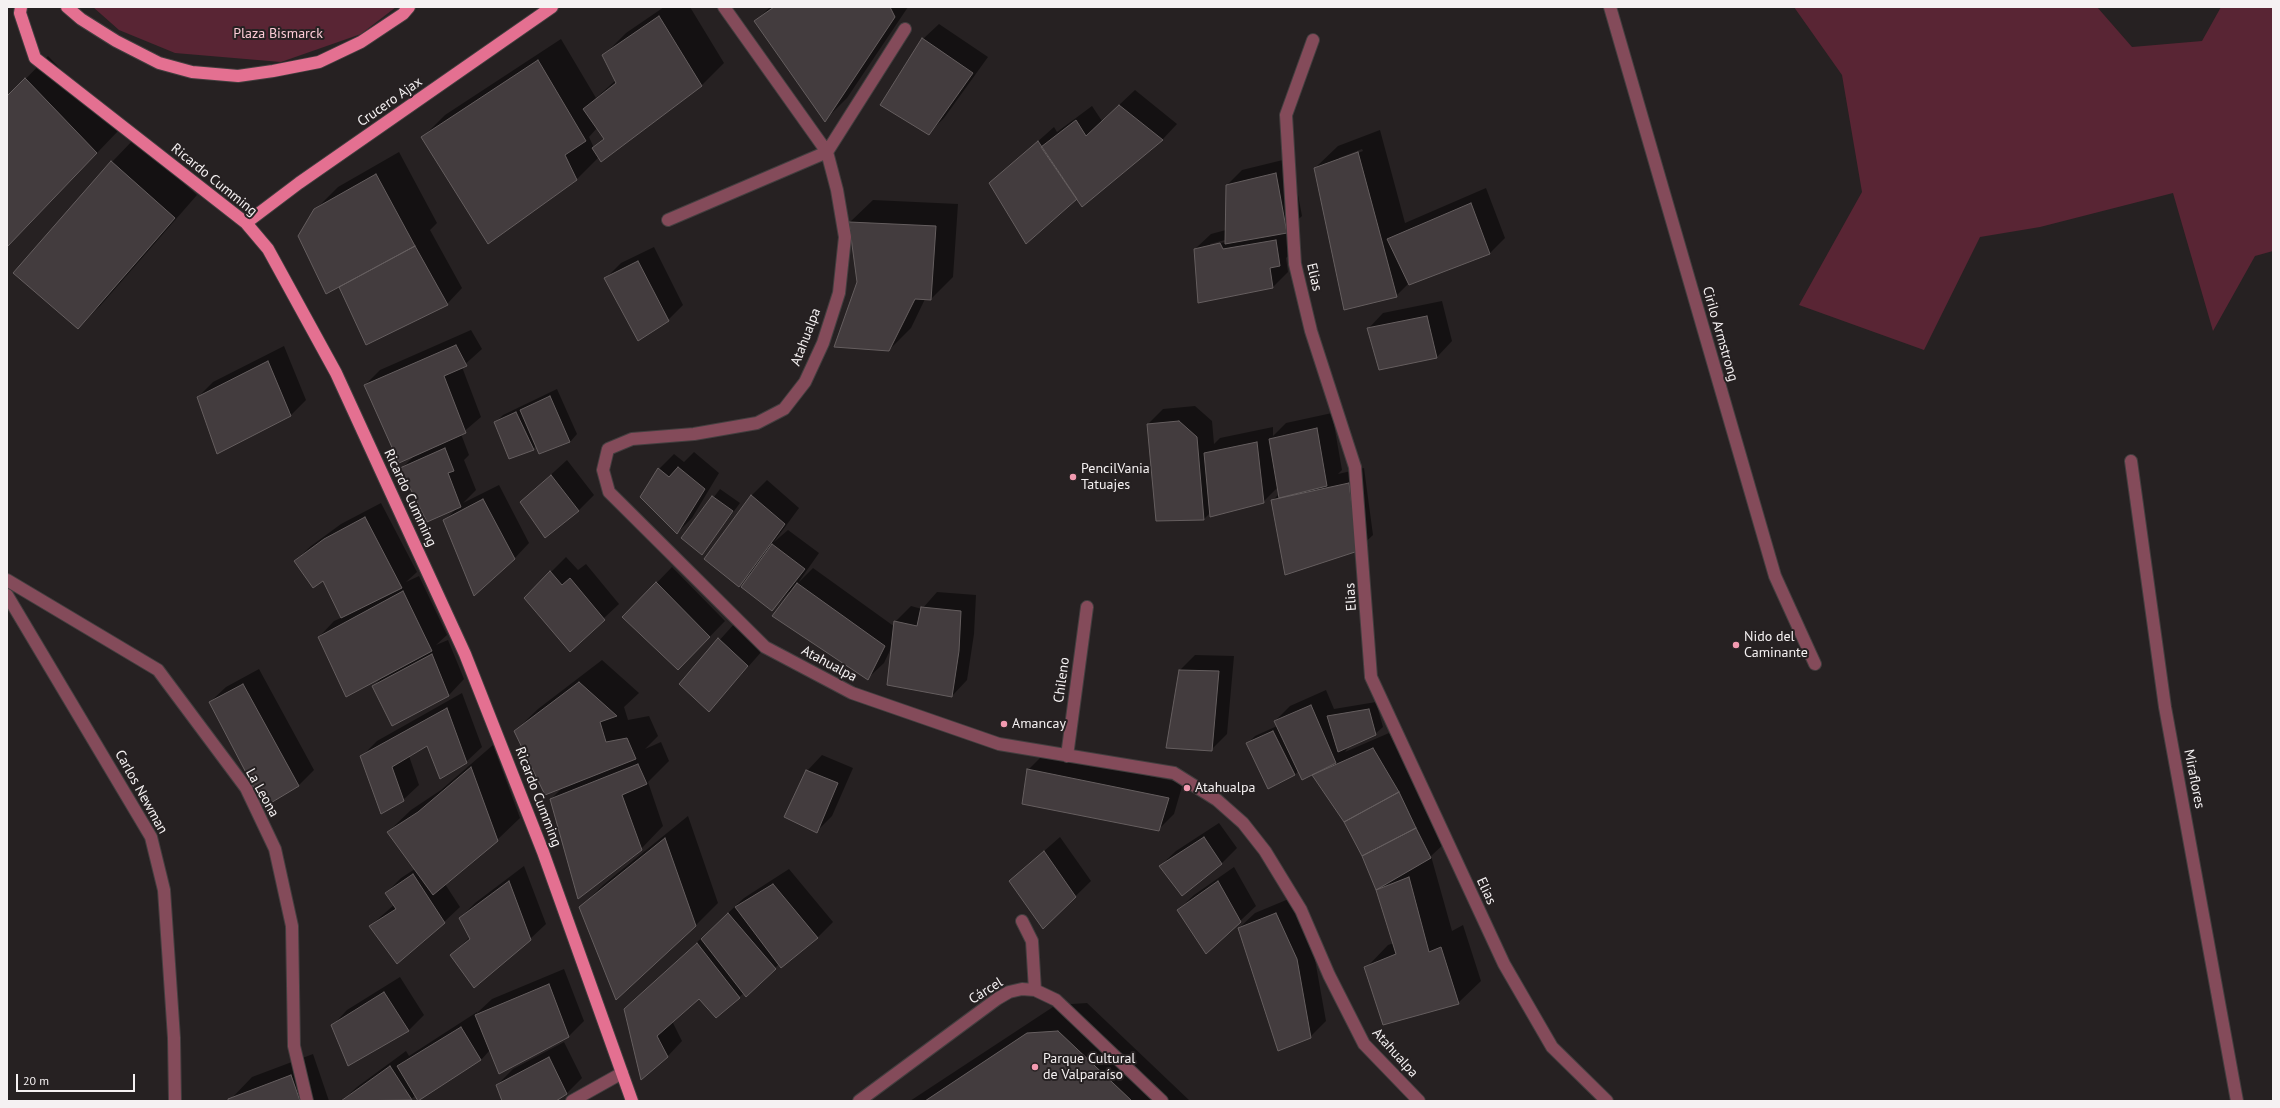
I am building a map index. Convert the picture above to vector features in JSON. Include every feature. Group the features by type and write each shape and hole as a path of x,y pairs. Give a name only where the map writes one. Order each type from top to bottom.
{"main road":[{"name":"Ricardo Cumming","path":"21,7 20,13 35,58 246,223 268,249 336,373 465,654 543,852 632,1101"},
{"path":"68,7 81,19 116,41 159,63 192,72 238,76 274,71 319,62 360,42 403,14 409,7"},
{"name":"Crucero Ajax","path":"246,223 299,183 552,7"}],"street":[{"name":"Atahualpa","path":"724,7 827,152 837,190 845,237 839,293 823,344 805,382 784,409 757,423 694,434 632,439 608,449 603,470 609,492 765,647 852,693 999,744 1174,773 1217,800 1243,823 1265,850 1301,910 1329,975 1364,1044 1419,1101"},
{"name":"Cirilo Armstrong","path":"1610,7 1775,576 1815,664"},
{"path":"668,220 827,152 905,29"},
{"name":"Elias","path":"1313,40 1286,115 1295,264 1312,331 1355,467 1371,677 1504,964 1552,1047 1607,1101"},
{"name":"Miraflores","path":"2131,461 2165,707 2238,1101"},
{"name":"La Leona","path":"7,580 158,670 246,788 275,849 292,926 294,1046 307,1101"},
{"name":"Carlos Newman","path":"7,595 150,837 164,890 174,1038 175,1101"},
{"name":"Chileno","path":"1067,756 1087,607"},
{"path":"1022,921 1032,941 1035,990"},
{"name":"Cárcel","path":"859,1101 997,999 1009,992 1022,989 1035,990 1056,1000 1162,1101"},
{"path":"572,1101 622,1073"}],"green space":[{"name":"Plaza Bismarck","path":"93,7 396,7 361,34 281,62 175,53 119,30"},
{"path":"1794,7 2097,7 2132,47 2202,41 2221,7 2273,7 2273,251 2255,256 2213,331 2173,193 2040,227 1980,237 1924,350 1799,305 1862,192 1842,75"}],"building":[{"path":"774,7 890,7 895,17 825,122 754,21"},
{"path":"659,16 702,86 601,162 592,148 604,139 583,109 616,83 602,55"},
{"path":"922,38 973,73 929,135 880,105"},
{"path":"538,60 586,141 565,155 577,180 488,244 421,137"},
{"path":"25,78 97,153 7,247 7,96"},
{"path":"1119,105 1163,140 1082,207 1041,147 1076,120 1086,136"},
{"path":"1038,141 1077,199 1026,244 989,183"},
{"path":"1358,152 1397,297 1344,310 1314,168"},
{"path":"111,161 175,218 78,329 13,273"},
{"path":"1276,173 1287,233 1225,244 1226,185"},
{"path":"376,174 415,246 326,294 298,236 314,209"},
{"path":"1471,203 1490,254 1409,285 1387,239"},
{"path":"849,222 936,226 931,300 915,299 889,351 834,347 857,282"},
{"path":"1276,240 1280,266 1270,268 1273,288 1198,303 1194,249 1220,243 1223,249"},
{"path":"415,246 448,305 366,345 339,287"},
{"path":"638,261 669,321 638,341 604,278"},
{"path":"1427,316 1437,358 1379,370 1367,328"},
{"path":"456,345 467,366 444,376 466,433 399,463 364,385"},
{"path":"268,361 291,416 217,454 197,397"},
{"path":"550,396 570,442 539,454 520,410"},
{"path":"516,412 534,450 509,459 494,422"},
{"path":"1179,421 1197,437 1204,520 1156,521 1147,424"},
{"path":"1317,428 1327,486 1279,498 1269,439"},
{"path":"1257,442 1264,503 1210,517 1204,453"},
{"path":"445,448 454,471 448,473 461,507 427,522 400,468"},
{"path":"678,467 705,489 677,534 640,497 658,468 669,477"},
{"path":"551,475 579,511 545,538 520,502"},
{"path":"1349,483 1358,551 1285,575 1271,500"},
{"path":"751,495 785,524 739,587 704,559"},
{"path":"712,496 733,511 702,555 681,538"},
{"path":"483,499 515,559 474,596 443,520"},
{"path":"365,517 402,588 341,618 323,581 313,588 294,561 324,539"},
{"path":"772,544 805,569 772,611 741,587"},
{"path":"550,571 562,585 570,578 605,620 570,652 524,598"},
{"path":"656,582 710,637 678,670 622,617"},
{"path":"797,583 885,646 868,680 772,616"},
{"path":"403,591 432,651 346,697 318,637"},
{"path":"921,607 961,611 959,651 952,697 887,685 894,621 917,626"},
{"path":"718,638 748,666 709,712 679,684"},
{"path":"432,654 449,696 392,726 372,686"},
{"path":"1179,670 1219,671 1212,751 1166,748"},
{"path":"579,682 617,716 600,722 606,742 627,738 636,759 545,795 514,731"},
{"path":"243,684 299,786 264,807 209,702"},
{"path":"1311,705 1336,763 1302,780 1274,721"},
{"path":"447,708 467,763 440,779 427,746 392,767 404,801 381,814 360,756"},
{"path":"1369,709 1376,735 1338,752 1327,716"},
{"path":"1273,731 1295,775 1268,789 1246,743"},
{"path":"1373,748 1399,792 1344,822 1312,775"},
{"path":"638,764 647,784 622,795 642,850 578,899 550,799"},
{"path":"471,767 498,841 433,895 387,832 418,812"},
{"path":"1027,769 1169,798 1159,831 1022,804"},
{"path":"806,770 838,783 817,833 784,817"},
{"path":"1399,792 1416,828 1362,856 1344,822"},
{"path":"1416,828 1431,858 1376,890 1362,856"},
{"path":"1204,837 1222,864 1182,896 1159,866"},
{"path":"665,838 696,926 616,1000 579,907"},
{"path":"1044,851 1076,897 1043,929 1009,881"},
{"path":"413,874 445,923 397,964 369,926 396,909 385,893"},
{"path":"1409,877 1429,952 1441,947 1459,1004 1383,1025 1364,967 1396,954 1376,890"},
{"path":"509,881 531,940 474,988 450,955 470,939 459,918"},
{"path":"1218,881 1241,922 1206,954 1177,910"},
{"path":"773,884 818,938 781,968 735,907"},
{"path":"728,913 776,969 746,997 701,939"},
{"path":"1276,913 1297,959 1311,1038 1278,1051 1238,928"},
{"path":"697,943 740,998 716,1018 699,999 657,1036 668,1057 641,1080 624,1009"},
{"path":"549,984 569,1037 499,1074 475,1015"},
{"path":"384,992 409,1031 348,1066 331,1025"},
{"path":"461,1027 481,1060 418,1101 397,1066"},
{"name":"Parque Cultural de Valparaíso","path":"1058,1031 1132,1101 925,1101 1027,1033"},
{"path":"549,1057 567,1094 556,1101 502,1101 496,1085"},
{"path":"390,1066 412,1100 341,1101"},
{"path":"291,1075 300,1101 228,1101 228,1099"}],"place":[{"name":"PencilVania Tatuajes","path":"1073,477"},
{"name":"Nido del Caminante","path":"1736,645"},
{"name":"Amancay","path":"1004,724"},
{"name":"Atahualpa","path":"1187,788"},
{"name":"Parque Cultural de Valparaíso","path":"1035,1067"}]}
